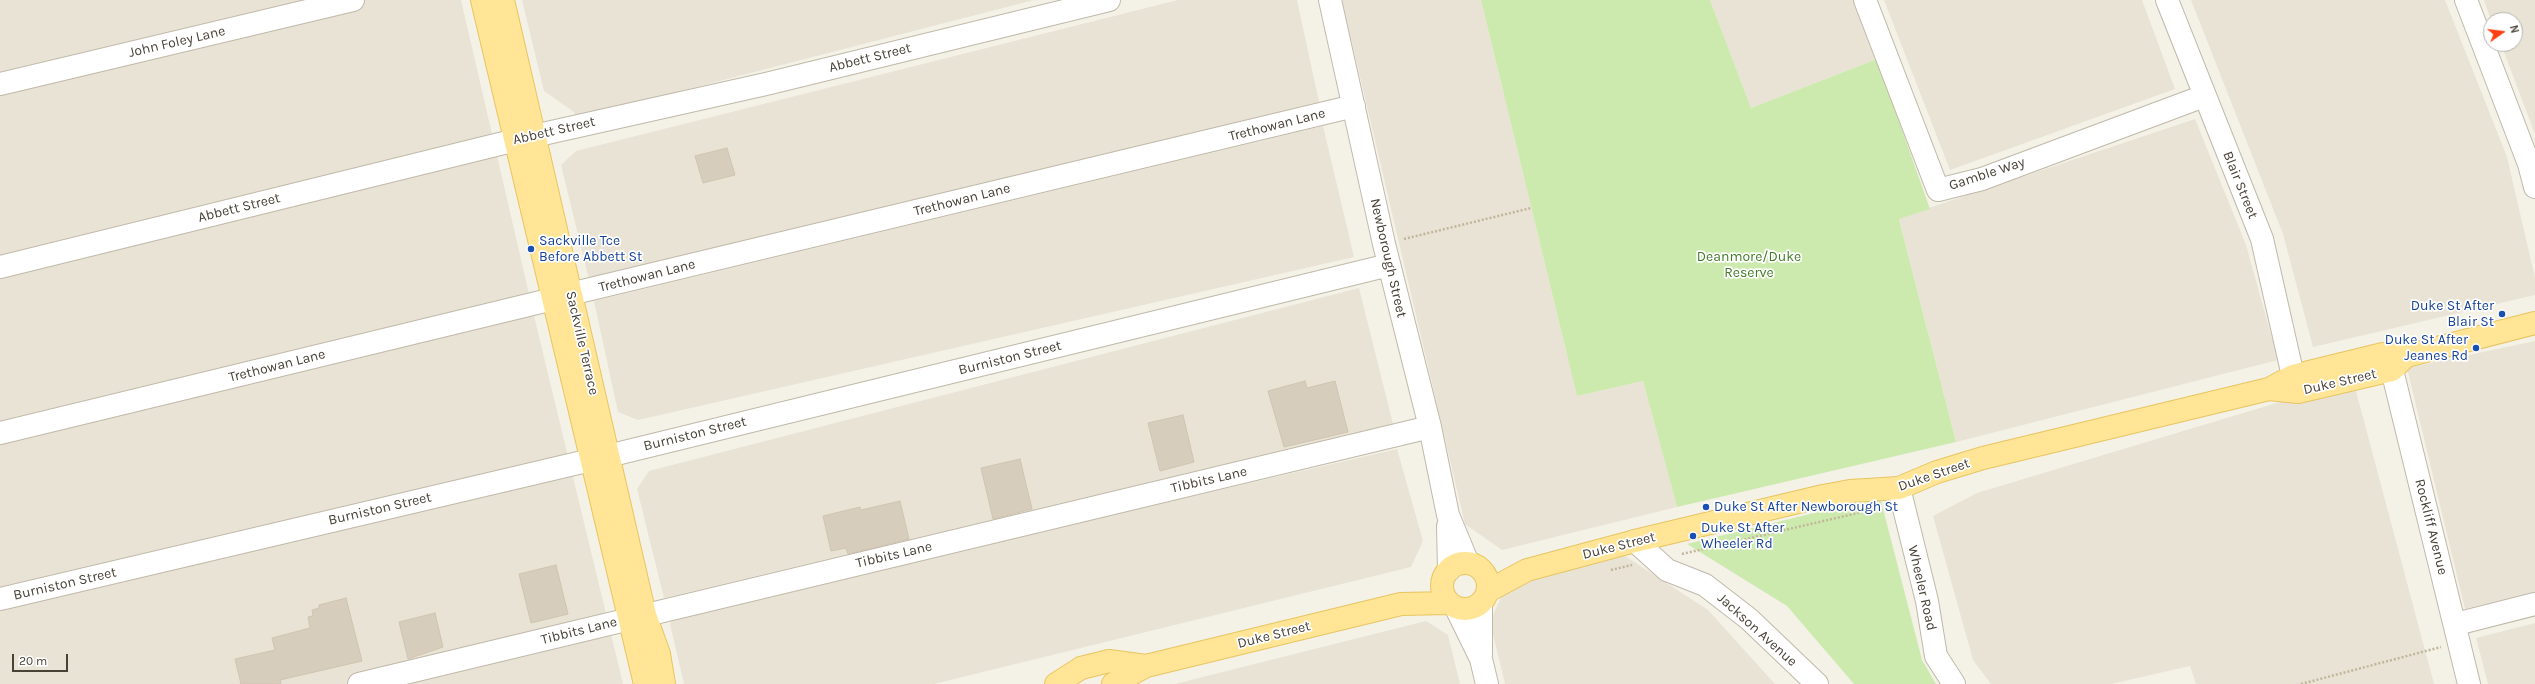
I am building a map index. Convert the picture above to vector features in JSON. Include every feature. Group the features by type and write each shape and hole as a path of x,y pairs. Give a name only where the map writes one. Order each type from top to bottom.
{"main road":[{"name":"Sackville Terrace","path":"482,0 525,138"},
{"name":"Sackville Terrace","path":"503,0 525,138 637,617 645,684"},
{"name":"Duke Street","path":"2269,389 2298,392 2535,323"},
{"name":"Duke Street","path":"1113,684 1146,666 1401,604 1468,579 1528,570 1823,496 1850,491 1899,488 1937,472 1983,458 2269,389 2293,376 2383,354 2399,363"},
{"name":"Duke Street","path":"1401,604 1452,605 1472,609 1468,579"},
{"path":"1452,605 1442,592 1468,579"},
{"name":"Sackville Terrace","path":"637,617 655,640 664,684"},
{"name":"Duke Street","path":"1056,684 1081,668 1109,661 1146,666"}],"street":[{"name":"John Foley Lane","path":"0,84 353,0"},
{"name":"Abbett Street","path":"0,267 525,138 766,84 1109,0"},
{"name":"Newborough Street","path":"1330,0 1384,244 1430,427 1448,514 1468,579 1481,659 1487,684"},
{"name":"Gamble Way","path":"1865,0 1938,190 1982,179 2204,96"},
{"name":"Blair Street","path":"2167,0 2262,239 2293,376"},
{"path":"2466,0 2530,164 2535,187"},
{"name":"Trethowan Lane","path":"0,433 1354,106"},
{"name":"Burniston Street","path":"0,599 599,458 1389,265"},
{"name":"Rockliff Avenue","path":"2399,363 2469,684"},
{"name":"Tibbits Lane","path":"359,684 1430,427"},
{"name":"Wheeler Road","path":"1899,488 1927,601 1936,656 1954,684"},
{"name":"Jackson Avenue","path":"1635,542 1667,570 1705,585 1749,619 1817,684"},
{"path":"2457,633 2535,604"},
{"name":"Newborough Street","path":"1452,605 1481,659"}],"path":[{"path":"1384,244 1531,208"},
{"path":"2300,684 2457,633"}],"shaded area":[{"path":"0,0 461,0 535,320 623,684 0,684"},
{"path":"522,0 1034,0 576,118 574,112 544,91"},
{"path":"1178,0 1297,0 1319,102 589,280 561,165 576,151"},
{"path":"1342,0 1481,0 1577,396 1643,381 1677,507 1502,550 1465,524"},
{"path":"1710,0 1853,0 1877,59 1751,108"},
{"path":"1884,0 2142,0 2175,89 1950,170"},
{"path":"2191,0 2445,0 2507,157 2535,278 2535,295 2313,347 2283,234"},
{"path":"2484,0 2535,0 2535,134 2504,52 2523,52 2523,12 2488,12"},
{"path":"2195,119 2246,245 2278,360 1956,442 1899,218"},
{"path":"1323,126 1354,257 638,420 618,412 594,301"},
{"path":"1359,288 1393,424 664,598 637,489 649,471"},
{"path":"2535,341 2535,592 2465,609 2407,368"},
{"path":"2353,380 2434,684 2196,684 2190,666 2111,684 1991,684 1973,660 1933,516 1977,493"},
{"path":"1397,449 1423,541 1411,567 934,684 684,684 670,624 675,616"},
{"path":"1622,554 1708,610 1775,684 1505,684 1490,622 1509,579"},
{"path":"1426,621 1448,635 1460,684 1175,684"},
{"path":"2535,623 2535,684 2488,684 2476,638"}],"green space":[{"name":"Deanmore/Duke Reserve","path":"1481,0 1710,0 1751,108 1877,59 1930,209 1899,219 1956,442 1677,507 1643,381 1577,396"},
{"path":"1880,497 1922,660 1936,684 1854,684 1787,606 1687,544"}],"building":[{"path":"727,148 735,175 703,183 695,156"},
{"path":"1305,381 1307,388 1335,381 1348,432 1284,447 1268,391"},
{"path":"1183,415 1194,462 1160,471 1148,423"},
{"path":"1020,459 1032,509 993,519 981,468"},
{"path":"900,501 909,539 848,554 846,548 831,551 823,516 860,507 861,510"},
{"path":"556,565 568,614 531,623 519,574"},
{"path":"346,598 362,661 280,680 281,684 241,684 235,659 275,650 272,638 310,628 308,617 313,616 312,610 319,608 319,605"},
{"path":"435,613 443,647 408,659 399,622"}],"place":[{"name":"Sackville Tce Before Abbett St","path":"531,249"},
{"name":"Duke St After Blair St","path":"2502,314"},
{"name":"Duke St After Jeanes Rd","path":"2476,348"},
{"name":"Duke St After Newborough St","path":"1706,507"},
{"name":"Duke St After Wheeler Rd","path":"1693,536"}]}
